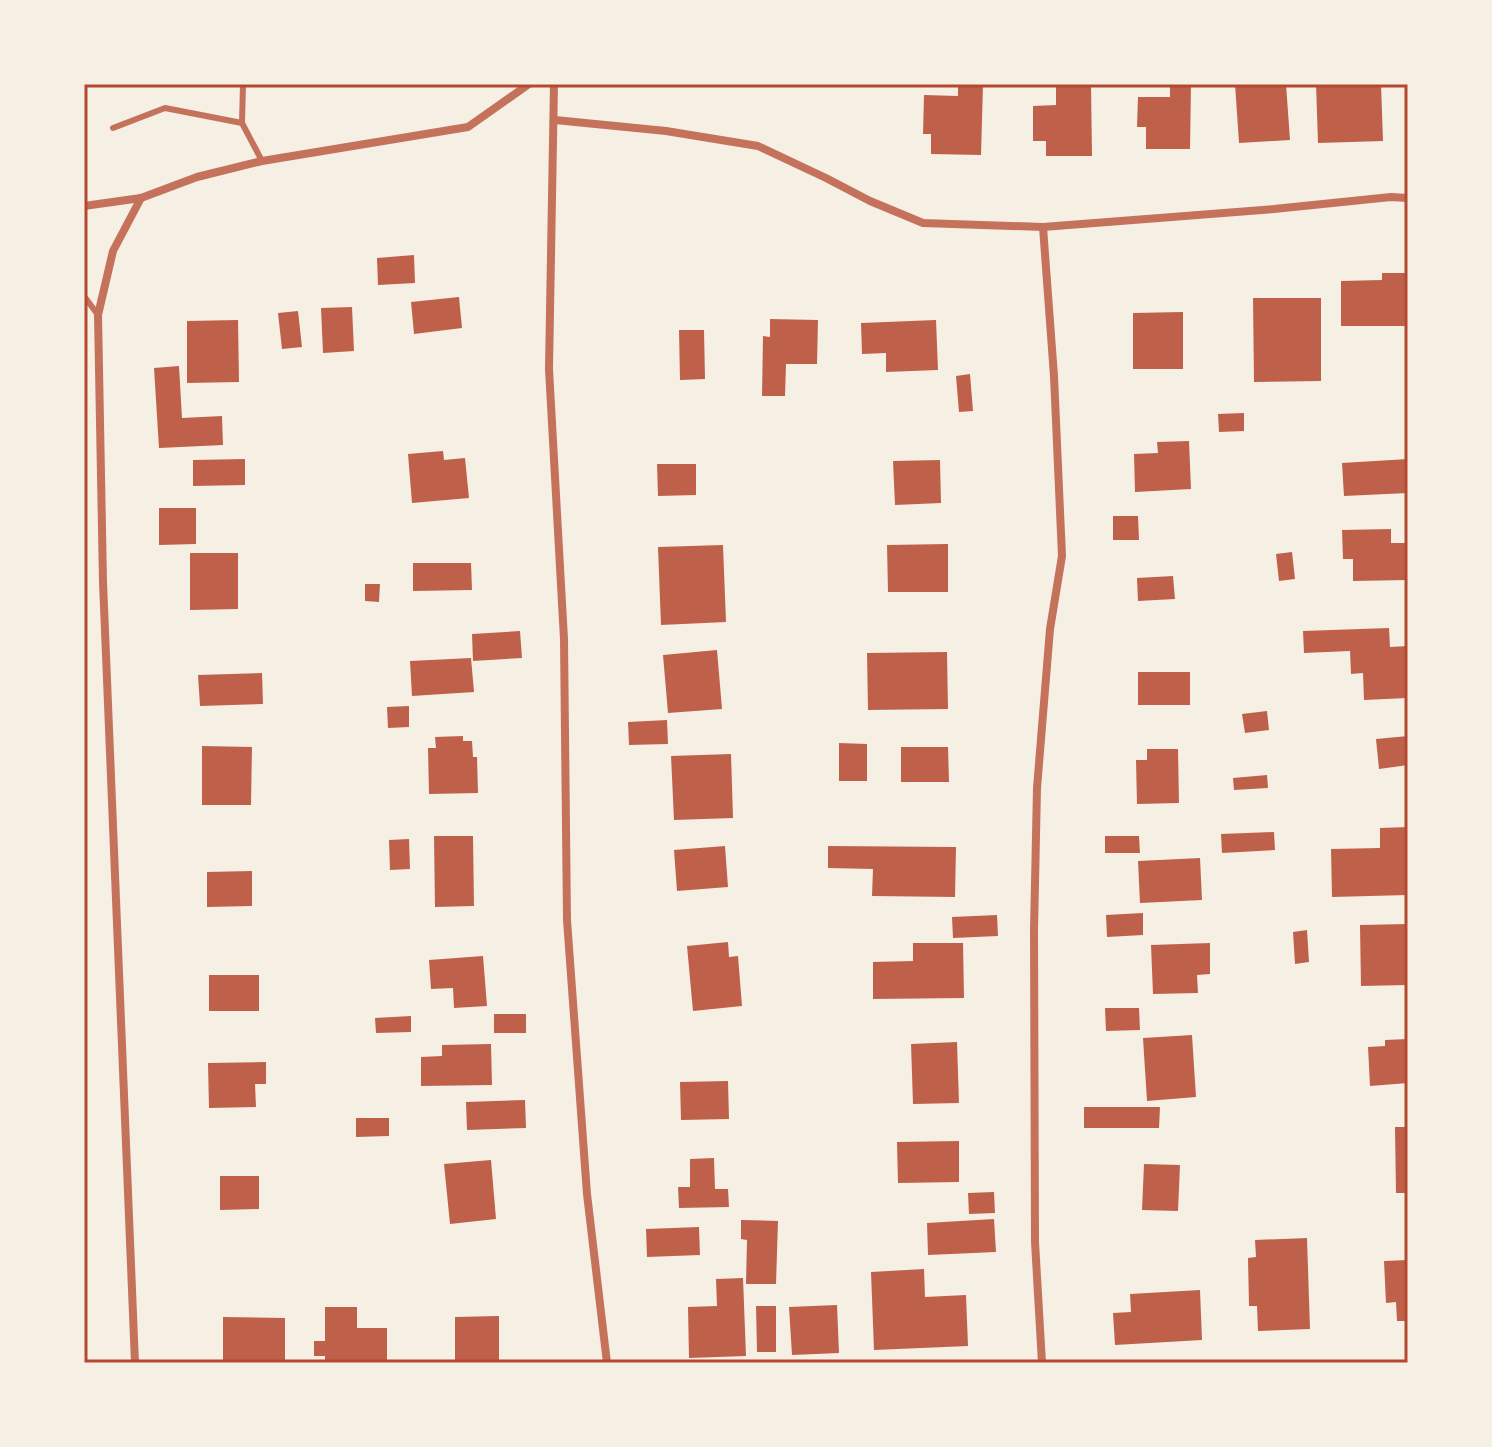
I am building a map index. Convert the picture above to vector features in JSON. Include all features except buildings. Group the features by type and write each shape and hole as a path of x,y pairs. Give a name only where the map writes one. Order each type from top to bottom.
{"street":[{"path":"84,206 141,198 197,177 262,161 468,127 529,84"},
{"path":"554,84 549,369 564,639 567,920 587,1194 607,1363"},
{"path":"555,120 666,131 758,146 870,201 923,223 1043,227 1408,198"},
{"path":"135,1363 103,582 98,315 113,251 141,198"},
{"path":"1042,1363 1035,1242 1037,788 1050,629 1062,556 1043,227"}],"lane":[{"path":"243,84 242,123 262,161"},
{"path":"113,128 165,108 242,123"},
{"path":"84,296 98,315"}]}
